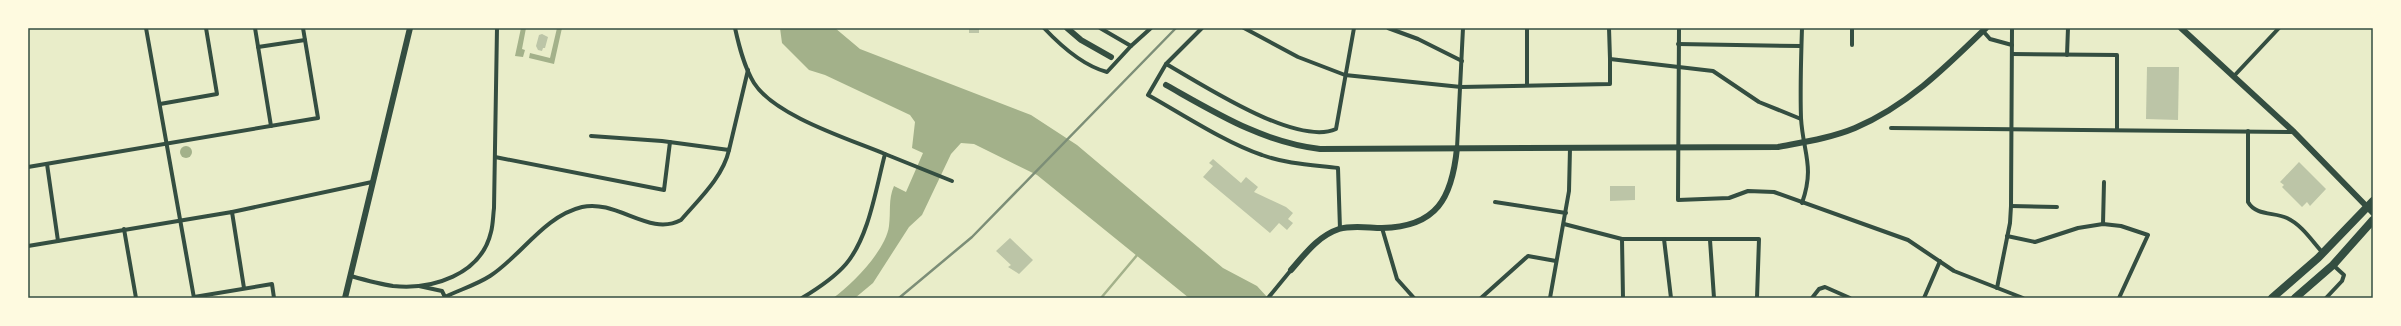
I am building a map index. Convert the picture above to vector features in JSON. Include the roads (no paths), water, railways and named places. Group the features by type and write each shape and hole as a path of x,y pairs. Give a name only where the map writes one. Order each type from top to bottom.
{"highway":[{"path":"2272,298 2323,254 2371,207"},
{"path":"2295,298 2333,265 2373,220"}],"street":[{"path":"146,28 194,297 272,284 274,298"},
{"path":"160,104 217,94 206,28"},
{"path":"255,28 271,126"},
{"path":"28,167 318,118 303,28"},
{"path":"345,298 410,28"},
{"path":"419,286 456,276 470,267 486,245 491,233 494,208 497,28"},
{"path":"735,28 748,70 755,84 770,100 808,122 952,181"},
{"path":"1044,28 1070,52 1100,70 1107,72 1131,46 1151,28"},
{"path":"1067,28 1081,40 1111,57"},
{"path":"1100,28 1131,46"},
{"path":"1202,28 1166,64 1148,95 1242,147 1262,155 1292,163 1338,168 1340,229"},
{"path":"1244,28 1298,57 1345,75 1461,87 1527,84 1610,84 1609,28"},
{"path":"1166,64 1259,115 1294,128 1324,132 1336,129 1354,28"},
{"path":"1388,28 1418,39 1462,61"},
{"path":"1268,298 1290,270 1322,237 1340,229 1403,226 1430,216 1440,206 1452,185 1457,148 1463,28"},
{"path":"1527,28 1527,84"},
{"path":"1679,28 1677,67 1678,200 1729,198 1748,191 1774,192 1908,240 1954,270 2023,298"},
{"path":"1802,28 1801,119 1810,169 1808,187 1802,203"},
{"path":"1852,28 1852,44"},
{"path":"1997,288 2011,206 2012,28"},
{"path":"2067,54 2068,28"},
{"path":"2180,28 2294,132 2371,207"},
{"path":"2234,76 2279,28"},
{"path":"1166,85 1248,130 1295,146 1336,150 1778,147 1805,142 1855,128 1898,104 1934,77 1985,29 1990,39 2012,45"},
{"path":"258,48 305,40"},
{"path":"1678,44 1801,46"},
{"path":"2012,54 2117,55 2117,130"},
{"path":"1610,59 1713,72 1759,102 1801,119"},
{"path":"351,276 392,286 419,286 442,290 445,297 489,276 550,224 573,210 596,205 612,208 657,225 673,225 681,220 719,174 726,163 748,70"},
{"path":"1891,128 2294,132"},
{"path":"2248,131 2248,202 2250,206 2257,210 2289,219 2298,226 2323,254"},
{"path":"591,136 670,142 729,150"},
{"path":"495,157 664,190 670,142"},
{"path":"1550,298 1570,191 1570,148"},
{"path":"802,298 837,273 854,254 862,238 885,154"},
{"path":"48,164 58,241"},
{"path":"28,246 232,212 372,182"},
{"path":"2103,224 2104,182"},
{"path":"1495,202 1566,213"},
{"path":"2011,206 2057,207"},
{"path":"232,212 244,288"},
{"path":"1564,224 1622,239 1759,239 1757,298"},
{"path":"2007,236 2035,242 2078,228 2103,224 2121,226 2148,235 2119,298"},
{"path":"1382,228 1397,279 1414,298"},
{"path":"124,229 136,298"},
{"path":"1622,239 1623,298"},
{"path":"1664,239 1671,298"},
{"path":"1710,240 1714,298"},
{"path":"1484,297 1528,256 1556,261"},
{"path":"1924,298 1940,261"},
{"path":"2326,298 2342,281 2344,275 2333,265"},
{"path":"1812,298 1814,294 1825,287 1850,298"}],"waterway":[{"path":"1101,298 1138,254"}],"railway":[{"path":"899,298 972,237 1176,28"}]}
